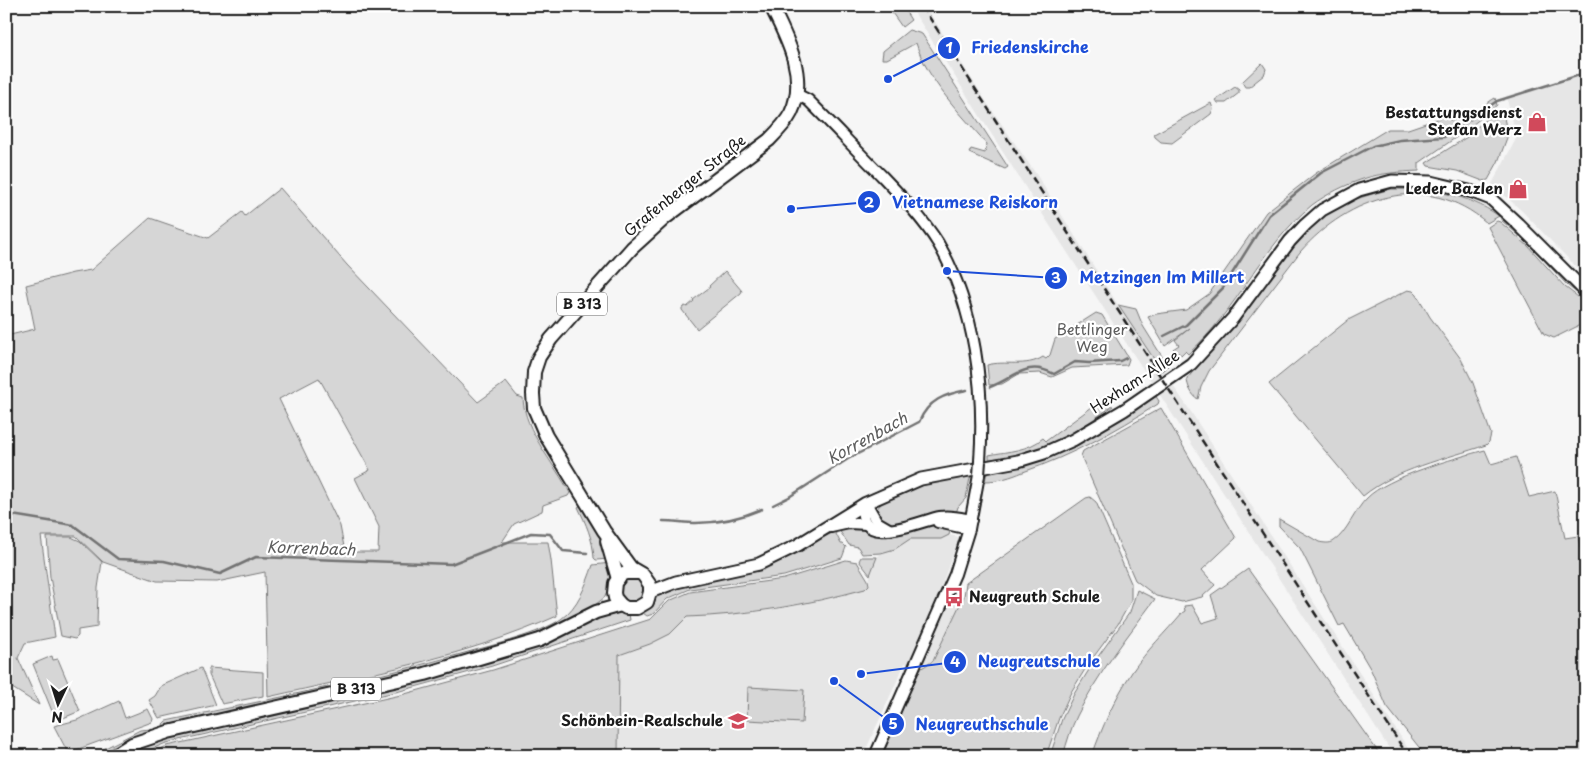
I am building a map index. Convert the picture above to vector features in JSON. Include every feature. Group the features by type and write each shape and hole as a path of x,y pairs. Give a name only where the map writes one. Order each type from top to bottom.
{"main road":[{"name":"B 313","path":"772,6 788,39 794,59 797,76 796,94"},
{"name":"Grafenberger Straße","path":"640,574 630,568 604,531 538,421 534,408 534,372 539,357 551,339 632,248 665,218 769,140 791,112 796,94"},
{"name":"Hexham-Allee","path":"650,592 676,582 759,564 798,545 865,504 921,480 1018,461 1073,440 1124,410 1192,364 1233,318 1290,241 1305,224 1322,210 1359,190 1392,181 1431,182 1474,192 1491,200 1518,224 1586,292"},
{"name":"Grafenberger Straße","path":"604,531 618,579"},
{"path":"626,573 640,574 650,585 647,602 632,609 621,605 615,598 615,583 626,573"},
{"name":"Hexham-Allee","path":"640,574 651,579 676,582"},
{"name":"B 313","path":"596,612 614,593"},
{"name":"B 313","path":"113,756 132,744 168,732 425,674 540,640 596,612 621,605"}],"street":[{"path":"796,94 808,100 898,192 937,242 956,279 977,362 981,418 980,461 970,524 955,574 946,596 875,756"},
{"path":"865,504 863,517 867,524 876,530 892,530 947,517 970,524"},
{"path":"865,504 877,522 892,530"},
{"path":"828,528 849,523 867,524"}],"shaded area":[{"path":"910,6 925,6 1413,756 1394,756"},
{"path":"1586,75 1586,277 1522,211 1492,184 1517,137 1506,96"},
{"path":"949,535 959,537 941,587 964,596 933,661 920,669 905,663 863,756 618,756 619,655 650,644 670,634 687,617 757,612 841,596 869,585 870,575 877,557 881,553 895,549 910,539 941,539"}],"green space":[{"path":"895,6 902,6 911,20 902,27 890,10"},
{"path":"909,30 922,34 1008,167 1005,169 969,153 971,149 985,153 987,144 946,97 928,71 916,43 887,59 882,59 883,51"},
{"path":"1262,63 1266,69 1264,75 1249,87 1245,87 1242,82"},
{"path":"1235,87 1239,90 1239,93 1226,103 1218,103 1216,100"},
{"path":"1495,98 1497,105 1461,134 1419,163 1419,171 1383,174 1363,179 1336,190 1312,205 1294,221 1278,240 1221,318 1188,354 1185,351 1181,355 1173,349 1179,345 1175,340 1190,328 1165,346 1148,317 1156,314 1186,310 1209,294 1266,212 1316,173 1388,129 1408,129 1443,117 1449,120 1463,118"},
{"path":"1211,103 1213,109 1211,114 1172,143 1161,142 1155,137 1154,134"},
{"path":"1503,114 1508,135 1498,162 1488,180 1483,181 1457,171 1428,166 1426,163 1467,137 1490,115 1492,119"},
{"path":"280,188 347,265 478,402 506,382 517,396 523,398 525,410 534,435 570,493 568,496 543,505 542,511 514,524 502,542 548,542 557,616 487,643 451,654 378,673 268,697 265,572 217,582 157,581 103,562 76,536 41,536 55,637 25,643 18,658 39,705 6,684 6,336 35,329 26,285 91,270 150,218 208,238 242,212 245,216","holes":["319,378 370,470 355,478 379,527 378,552 345,552 340,526 279,399"]},
{"path":"1391,189 1434,191 1461,197 1499,216 1487,223 1463,207 1439,197 1414,194 1389,197 1364,205 1341,217 1319,233 1300,252 1209,371 1201,387 1198,399 1196,398 1190,390 1187,379 1237,321 1299,239 1324,216 1339,206"},
{"path":"1501,218 1534,245 1586,300 1568,286 1530,245"},
{"path":"1497,221 1528,246 1565,287 1586,303 1586,322 1554,338 1544,334 1488,227"},
{"path":"725,271 742,291 697,329 682,308 687,307 694,301"},
{"path":"1408,290 1413,291 1417,295 1430,317 1461,359 1473,383 1491,434 1486,445 1406,472 1390,479 1363,496 1269,384 1348,320"},
{"path":"1118,305 1136,309 1143,326 1168,366 1162,371"},
{"name":"Bettlinger Weg","path":"1096,313 1102,315 1129,359 1127,365 1072,368 1052,377 1040,373 1019,374 1002,384 989,385 987,365 1030,362 1043,357 1046,359 1050,355 1055,339"},
{"path":"1155,395 1159,401 1158,404 1092,442 1041,466 1014,476 985,481 987,472 1019,466"},
{"path":"1096,404 1113,406 1055,442 1029,452 989,459 989,455 1031,446 1043,438 1046,441"},
{"path":"1161,408 1236,538 1202,570 1215,585 1202,597 1182,602 1156,596 1135,580 1081,456 1083,451"},
{"path":"1485,450 1491,464 1516,457 1529,497 1555,491 1565,538 1578,536 1584,568 1586,568 1586,756 1426,756 1387,707 1371,670 1344,624 1339,626 1300,548 1279,526 1279,519 1319,542 1332,542 1343,533 1363,502 1377,490 1422,469"},
{"path":"971,473 966,498 958,507 956,513 892,525 883,524 876,514 881,504 898,494 923,485"},
{"path":"1090,497 1096,502 1131,583 1131,601 1118,624 1089,663 1071,692 1059,718 1046,756 881,756 920,669 933,661 964,596 966,583"},
{"path":"581,505 600,533 610,559 596,560 594,558 591,538 578,507"},
{"path":"938,525 951,528 949,535 941,539 910,539 895,549 881,553 862,554 858,547 849,545 839,530 852,527 878,535 890,536"},
{"path":"835,532 841,544 846,547 842,558 784,576 690,589 667,599 653,614 647,616 643,613 643,610 657,594 809,543"},
{"path":"47,537 71,537 80,541 102,562 98,588 97,627 78,630 78,636 75,639 61,636 50,577"},
{"path":"861,557 877,557 870,575 859,561"},
{"path":"846,560 857,562 868,580 869,585 865,589 777,608 687,617 670,634 650,644 619,655 618,756 144,756 167,746 401,695 493,670 651,619 669,601 690,592 784,579"},
{"path":"611,563 613,574 605,597 590,609 573,615 561,626 534,637 424,670 168,727 163,724 166,721 393,672 541,630 561,619 577,602 593,565"},
{"path":"1248,569 1381,756 1092,756 1109,713 1132,672 1143,657 1185,611 1184,606 1192,605 1202,623 1218,618 1211,595"},
{"path":"633,576 644,582 646,596 632,605 620,599 621,582"},
{"path":"1137,590 1155,599 1113,656 1085,700 1069,735 1063,756 1050,756 1062,719 1074,694 1130,612"},
{"path":"620,611 629,614 630,620 492,666 400,691 166,743 135,756 123,756 149,742 291,709"},
{"path":"52,656 53,660 58,659 80,711 56,721 33,664"},
{"path":"201,668 216,705 159,718 149,700 155,696 161,686"},
{"path":"209,668 263,672 263,696 222,704 209,675"},
{"path":"748,687 804,690 802,723 747,720"},
{"path":"119,701 125,718 148,709 153,719 152,722 73,751 66,749 54,726 77,720"},
{"path":"151,729 154,731 129,741 104,756 90,756 140,730"}],"waterway":[{"name":"Korrenbach","path":"1164,336 1186,325 1223,288 1269,215 1321,173 1373,146 1400,140 1444,137 1497,101 1586,73"},
{"name":"Korrenbach","path":"990,387 1028,369 1036,368 1054,374 1075,362 1120,361 1126,358"},
{"name":"Korrenbach","path":"773,505 789,497 848,459 919,422 927,408 938,399 967,390"},
{"name":"Korrenbach","path":"663,521 713,522 746,515 762,509"},
{"name":"Korrenbach","path":"6,514 73,525 118,559 164,561 220,574 256,557 451,564 531,533 550,534 563,551 587,553"}],"railway":[{"path":"922,6 1408,756"}],"place":[{"name":"Friedenskirche","path":"888,79"},
{"name":"Bestattungsdienst Stefan Werz","path":"1537,122"},
{"name":"Leder Bazlen","path":"1518,189"},
{"name":"Vietnamese Reiskorn","path":"791,209"},
{"name":"Metzingen Im Millert","path":"947,271"},
{"name":"Neugreuth Schule","path":"954,597"},
{"name":"Neugreutschule","path":"861,674"},
{"name":"Neugreuthschule","path":"834,681"},
{"name":"Schönbein-Realschule","path":"738,721"}]}
